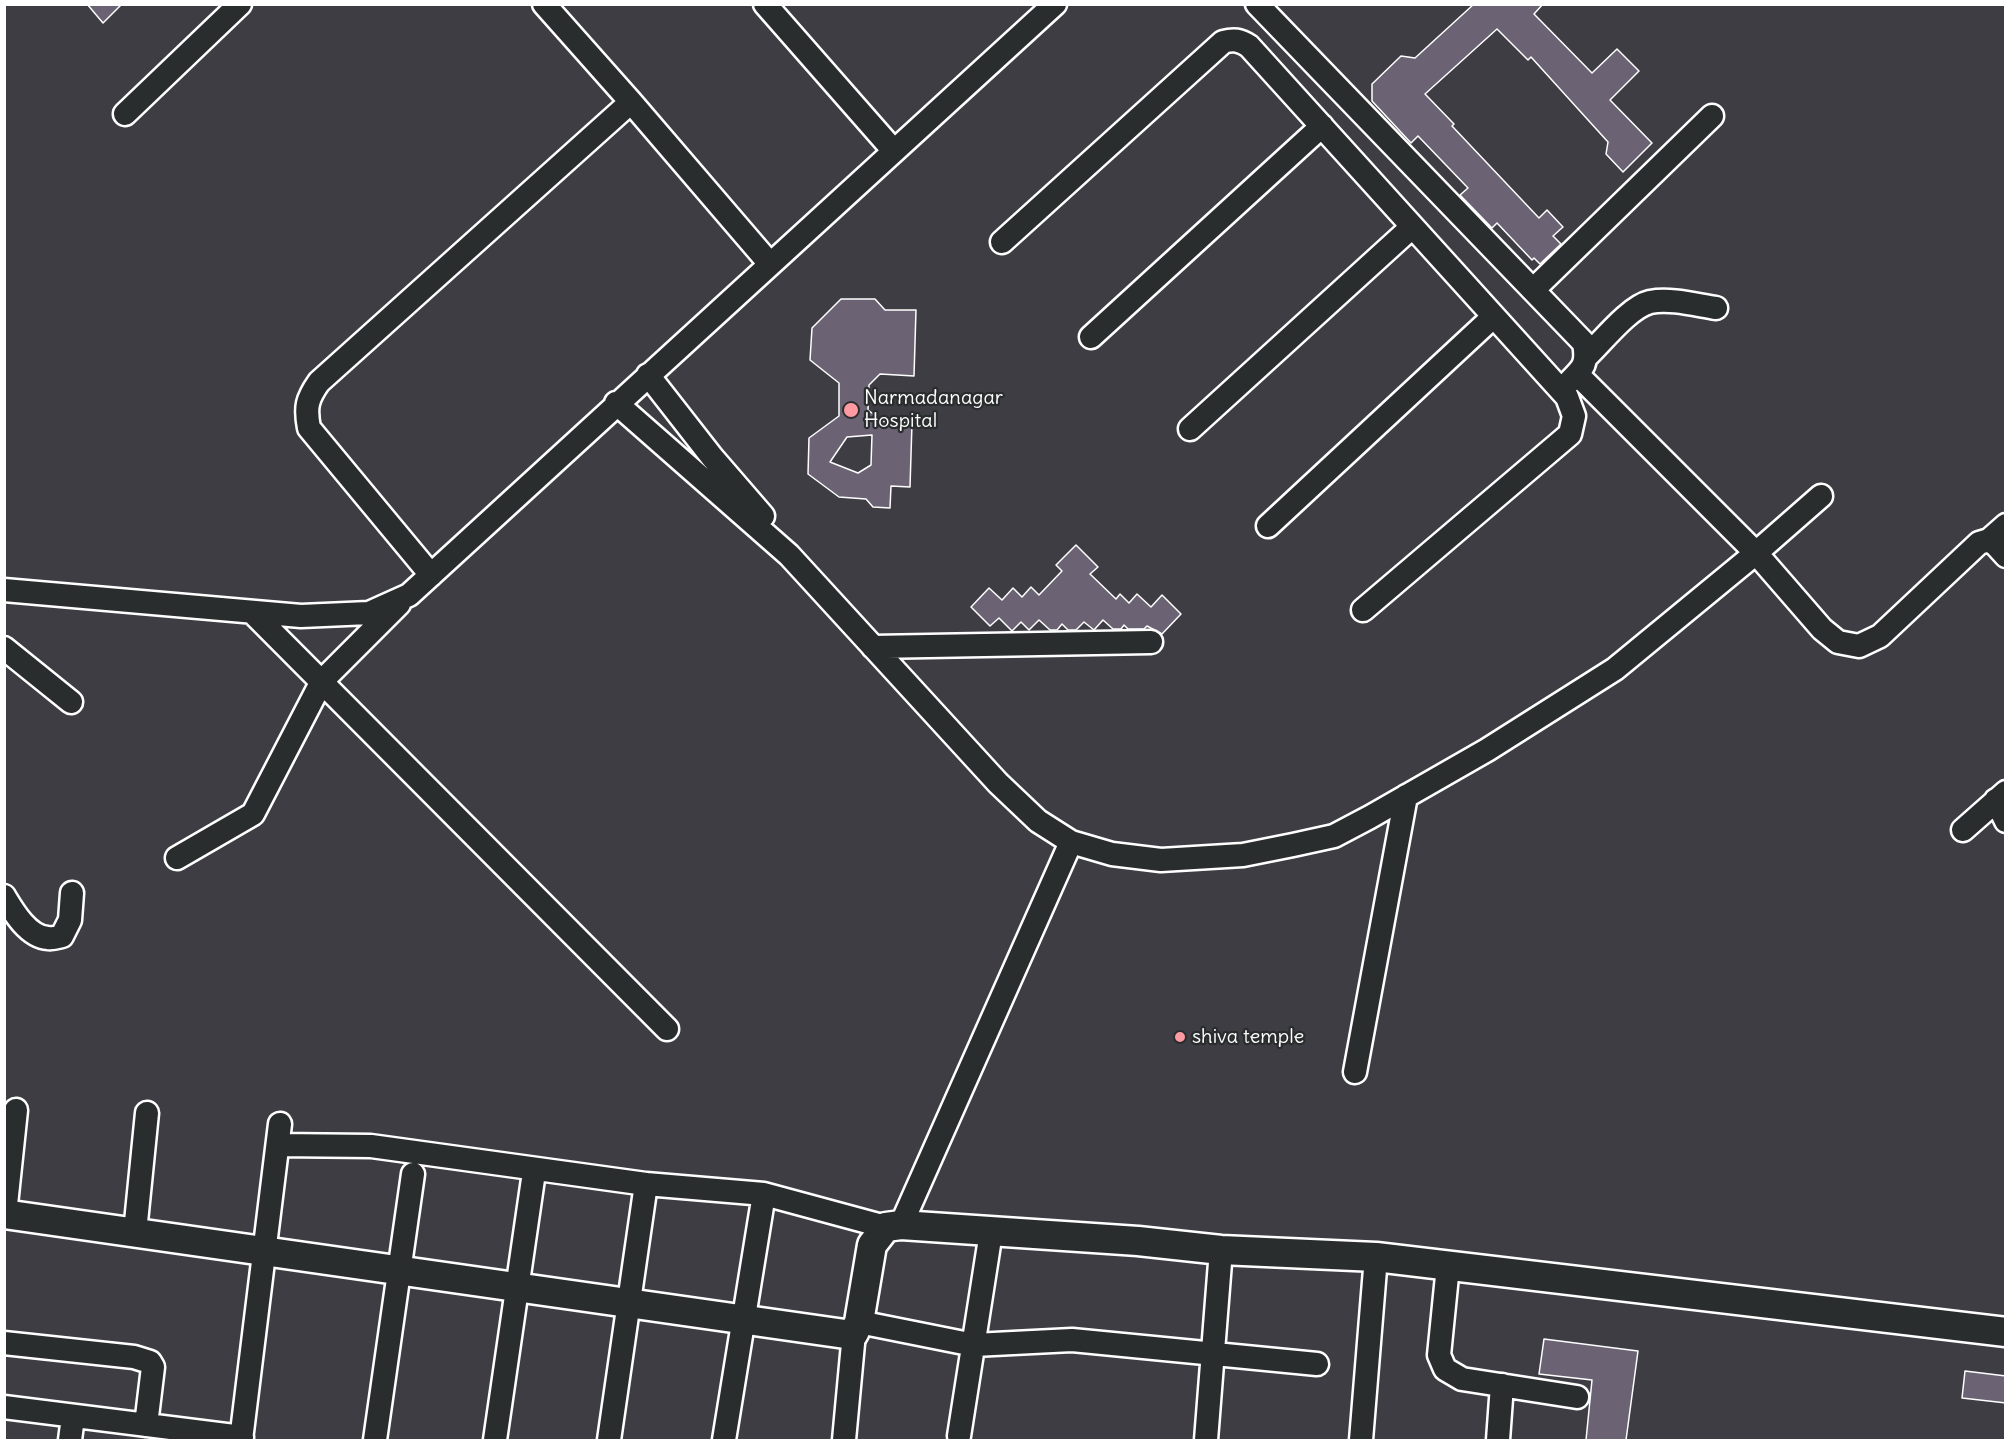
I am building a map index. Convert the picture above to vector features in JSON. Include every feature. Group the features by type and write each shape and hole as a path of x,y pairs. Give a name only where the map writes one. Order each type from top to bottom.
{"main road":[{"path":"5,1214 832,1333 856,1328 872,1245 893,1226 1138,1241 1221,1250 1376,1257 2006,1332"}],"street":[{"path":"125,114 240,4"},
{"path":"544,4 632,102 770,264"},
{"path":"765,4 894,151"},
{"path":"177,858 253,814 322,681 409,594 1055,4"},
{"path":"1257,4 1584,343 1582,366 1756,554 1822,629 1838,642 1859,646 1880,636 1979,543 1989,540 2006,525"},
{"path":"1002,242 1223,42 1233,39 1243,41 1249,46 1567,397 1574,416 1570,434 1363,610"},
{"path":"431,576 309,428 306,413 309,397 320,381 632,102"},
{"path":"1533,290 1713,116"},
{"path":"1091,338 1322,126"},
{"path":"1190,429 1412,227"},
{"path":"1561,391 1635,309 1649,302 1666,301 1716,308"},
{"path":"1268,526 1493,317"},
{"path":"648,375 712,457 764,517 789,555"},
{"path":"616,403 789,555 998,783 1038,821 1071,842 1112,854 1161,860 1243,855 1335,836 1487,750 1615,669 1756,554 1821,496"},
{"path":"1989,540 2006,556"},
{"path":"4,590 301,616 369,613 409,594"},
{"path":"252,612 667,1029"},
{"path":"873,647 1151,642"},
{"path":"4,648 71,702"},
{"path":"1355,1072 1406,796"},
{"path":"2001,796 2006,821"},
{"path":"1963,830 2001,796"},
{"path":"4,1407 146,1425 171,1434 241,1439 279,1134 646,1184 764,1194 893,1226 1071,842"},
{"path":"4,896 31,931 46,938 62,936 70,921 72,893"},
{"path":"5,1214 16,1110"},
{"path":"135,1232 147,1113"},
{"path":"375,1440 413,1174"},
{"path":"495,1440 533,1179"},
{"path":"609,1440 646,1184"},
{"path":"724,1440 764,1194"},
{"path":"959,1436 992,1232"},
{"path":"1206,1440 1221,1250"},
{"path":"1361,1440 1376,1257"},
{"path":"1448,1266 1439,1355 1445,1369 1462,1379 1577,1397"},
{"path":"844,1440 856,1328 974,1345 1072,1340 1317,1364"},
{"path":"4,1343 134,1357 150,1362 153,1367 146,1425"},
{"path":"1498,1440 1502,1385"},
{"path":"70,1440 73,1416"}],"building":[{"path":"87,4 122,4 103,23"},
{"path":"1474,4 1543,4 1534,14 1592,73 1617,49 1639,71 1610,100 1652,143 1623,172 1606,154 1608,142 1531,57 1528,60 1497,29 1425,94 1539,218 1547,210 1563,227 1553,236 1561,244 1540,264 1534,258 1532,260 1497,223 1492,228 1460,195 1468,188 1418,136 1411,143 1372,101 1372,84 1401,56 1415,58"},
{"path":"841,299 875,299 885,310 916,310 914,376 880,374 869,385 868,410 882,421 912,423 910,487 891,486 890,508 873,507 866,499 839,497 808,474 809,438 839,416 839,383 810,360 812,328","holes":["872,435 871,465 858,473 830,462 847,437"]},
{"path":"1076,545 1098,567 1090,574 1116,599 1120,594 1129,603 1137,594 1151,607 1162,595 1181,614 1162,634 1147,626 1144,629 1128,629 1124,625 1121,629 1113,629 1103,620 1094,630 1084,622 1076,630 1068,630 1062,624 1057,630 1050,630 1039,620 1029,630 1021,622 1012,631 999,618 990,626 971,607 989,588 1002,600 1013,588 1022,597 1031,587 1039,595 1062,571 1056,565"},
{"path":"1544,1339 1638,1351 1626,1440 1586,1440 1592,1380 1539,1374"},
{"path":"1965,1371 2006,1376 2006,1403 1962,1398"}],"place":[{"name":"Narmadanagar Hospital","path":"851,410"},
{"name":"shiva temple","path":"1180,1037"}]}
